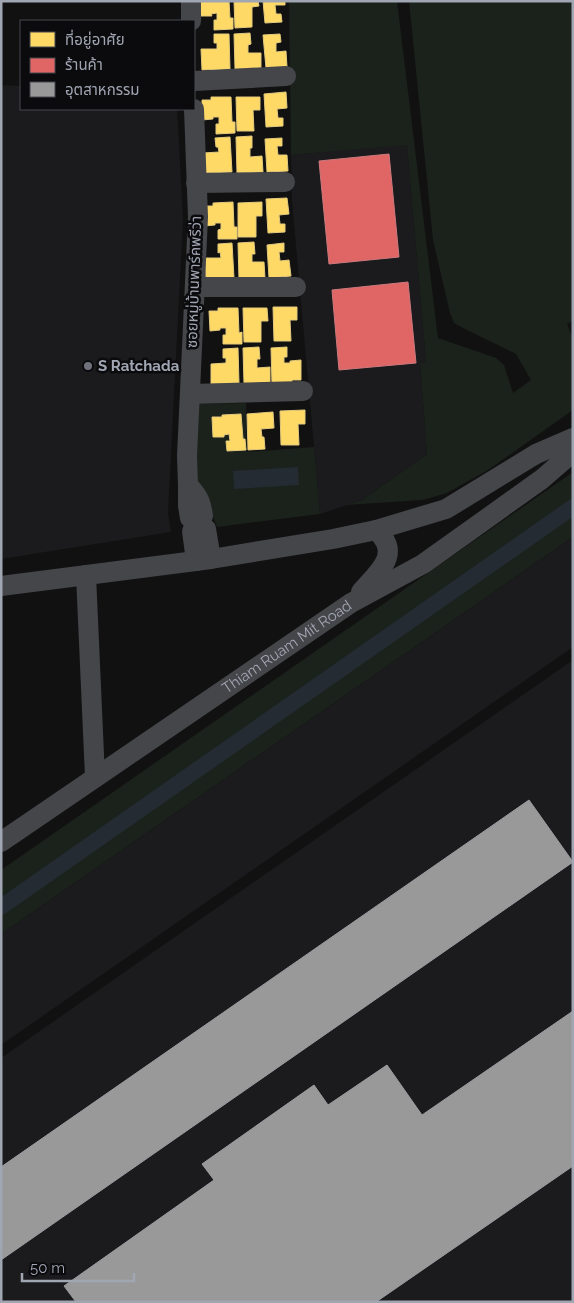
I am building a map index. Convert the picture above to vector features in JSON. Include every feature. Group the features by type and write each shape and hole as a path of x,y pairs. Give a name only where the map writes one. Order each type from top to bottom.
{"street":[{"path":"191,1 191,20"},
{"path":"195,80 286,76"},
{"name":"ซอยหมู่บ้านพาร์คพรีว่า","path":"194,110 198,217 187,456 188,506 198,523 204,560"},
{"path":"196,182 285,182"},
{"path":"195,287 296,287"},
{"path":"190,394 303,391"},
{"path":"1,586 204,560 376,530 446,509 536,454 573,438"},
{"name":"Thiam Ruam Mit Road","path":"1,842 351,603 423,564 542,479 573,452"},
{"path":"351,603 386,564 388,546 376,530"},
{"path":"86,575 95,777"}],"shaded area":[{"path":"289,1 397,1 438,338 496,358 504,365 513,393 531,380 516,354 454,323 450,313 433,240 409,1 573,1 573,321 567,324 571,334 573,334 573,410 488,470 447,493 423,500 346,505 362,500 427,454 420,363 426,362 407,145 291,155"},
{"name":"S Ratchada","path":"1,85 20,86 20,110 177,110 183,219 168,513 171,532 1,559"},
{"path":"407,144 426,362 420,363 427,454 362,500 320,514 292,201 291,155"},
{"path":"246,403 247,452 314,447 320,514 217,527 197,481 194,404"},
{"path":"298,467 299,485 234,489 233,471"},
{"path":"573,472 573,537 1,934 1,870"},
{"path":"573,537 573,647 1,1045 1,934"},
{"path":"573,660 573,1302 1,1302 1,1058"}],"building: ที่อยู่อาศัย":[{"path":"200,1 229,1 230,18 233,18 233,29 214,30 214,20 217,20 217,13 211,14 212,16 201,16"},
{"path":"234,1 258,1 259,6 252,7 252,27 235,28"},
{"path":"263,1 285,1 285,5 275,5 276,14 281,14 282,22 265,23"},
{"path":"250,33 251,44 248,45 248,53 261,53 261,68 235,69 234,34"},
{"path":"214,34 229,34 230,69 202,70 201,49 217,49 217,43 214,43"},
{"path":"280,34 281,42 276,43 276,52 286,51 287,67 266,68 263,35"},
{"path":"286,92 287,108 277,109 278,118 283,118 283,126 266,127 264,94"},
{"path":"211,97 231,97 232,122 235,122 235,133 216,134 216,124 219,124 219,117 202,120 202,100 211,100"},
{"path":"236,97 260,97 260,110 253,110 254,131 237,131"},
{"path":"252,136 250,157 262,156 263,172 237,173 236,137"},
{"path":"230,137 232,172 204,173 203,153 219,152 218,147 216,147 215,138"},
{"path":"282,138 282,146 277,146 278,155 287,155 288,171 267,172 265,139"},
{"path":"287,198 289,214 279,215 280,224 285,224 285,232 268,233 266,199"},
{"path":"233,202 234,227 237,227 237,239 218,239 218,230 221,229 221,223 204,226 204,206 213,206 213,203"},
{"path":"262,202 262,216 256,216 256,237 238,237 238,203"},
{"path":"254,242 255,254 252,254 252,262 264,262 265,278 239,279 238,243"},
{"path":"232,243 234,278 206,279 205,258 221,258 220,252 218,253 218,244"},
{"path":"284,243 284,252 279,252 280,261 289,260 291,276 269,278 267,245"},
{"path":"273,307 297,307 297,320 290,320 291,341 274,341"},
{"path":"218,308 238,308 239,333 242,332 242,344 223,344 223,335 226,335 226,328 210,331 209,311 218,311"},
{"path":"243,308 267,308 268,321 261,321 261,342 244,342"},
{"path":"259,347 260,359 257,359 257,368 270,367 270,383 244,384 243,348"},
{"path":"287,347 287,357 284,357 284,363 301,360 301,380 292,380 292,383 272,384 271,348"},
{"path":"238,348 239,383 211,384 211,364 226,363 226,358 223,358 223,349"},
{"path":"305,410 305,424 298,424 299,445 281,445 280,411"},
{"path":"273,412 274,428 261,429 265,449 248,450 247,414"},
{"path":"241,414 246,450 227,451 226,441 230,441 229,434 224,435 224,437 213,437 212,417"}],"building: ร้านค้า":[{"path":"389,154 399,257 329,264 319,161"},
{"path":"408,282 416,363 339,370 332,290"}],"building: อุตสาหกรรม":[{"path":"529,800 573,862 1,1260 1,1167"},
{"path":"573,1011 573,1166 376,1302 76,1302 64,1286 214,1180 202,1164 314,1085 328,1105 387,1065 422,1115"}],"waterway":[{"path":"1,907 573,507"}],"place":[{"name":"S Ratchada","path":"88,366"}]}
